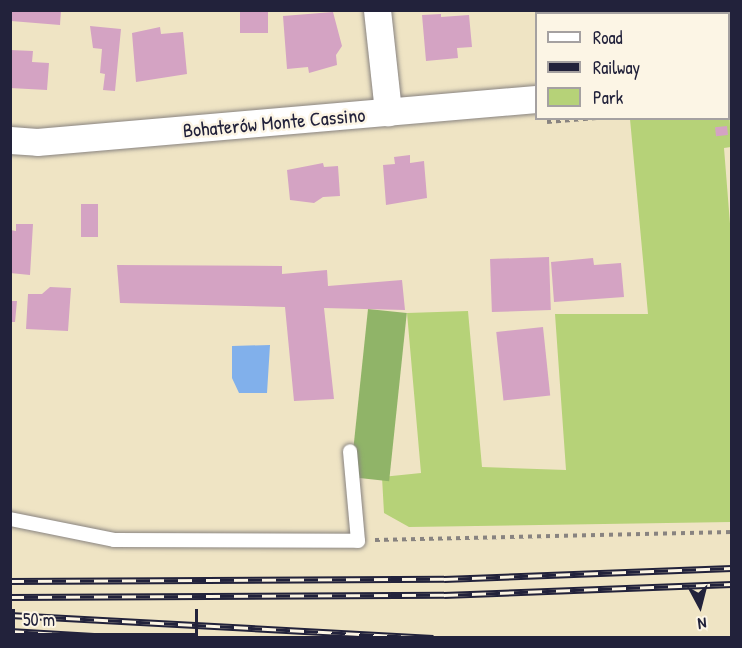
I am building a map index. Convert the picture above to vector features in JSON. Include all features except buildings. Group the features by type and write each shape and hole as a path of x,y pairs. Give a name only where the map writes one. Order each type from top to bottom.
{"street":[{"path":"377,10 388,112"},
{"path":"730,10 732,21"},
{"name":"Bohaterów Monte Cassino","path":"10,140 37,142 535,99"}],"lane":[{"path":"10,519 26,525 114,540 358,541 350,451"}],"path":[{"path":"358,541 732,532"}],"green space":[{"path":"630,120 730,120 731,147 724,148 732,249 731,522 409,527 384,513 382,477 421,473 407,313 468,311 482,467 566,470 555,314 648,314"},
{"path":"368,309 407,313 389,481 350,477"}],"water":[{"path":"270,345 267,393 239,393 232,378 232,346"}],"railway":[{"path":"10,581 444,579 732,568"},
{"path":"10,597 444,595 732,584"},
{"path":"10,615 433,638"},
{"path":"10,631 128,638"}]}
